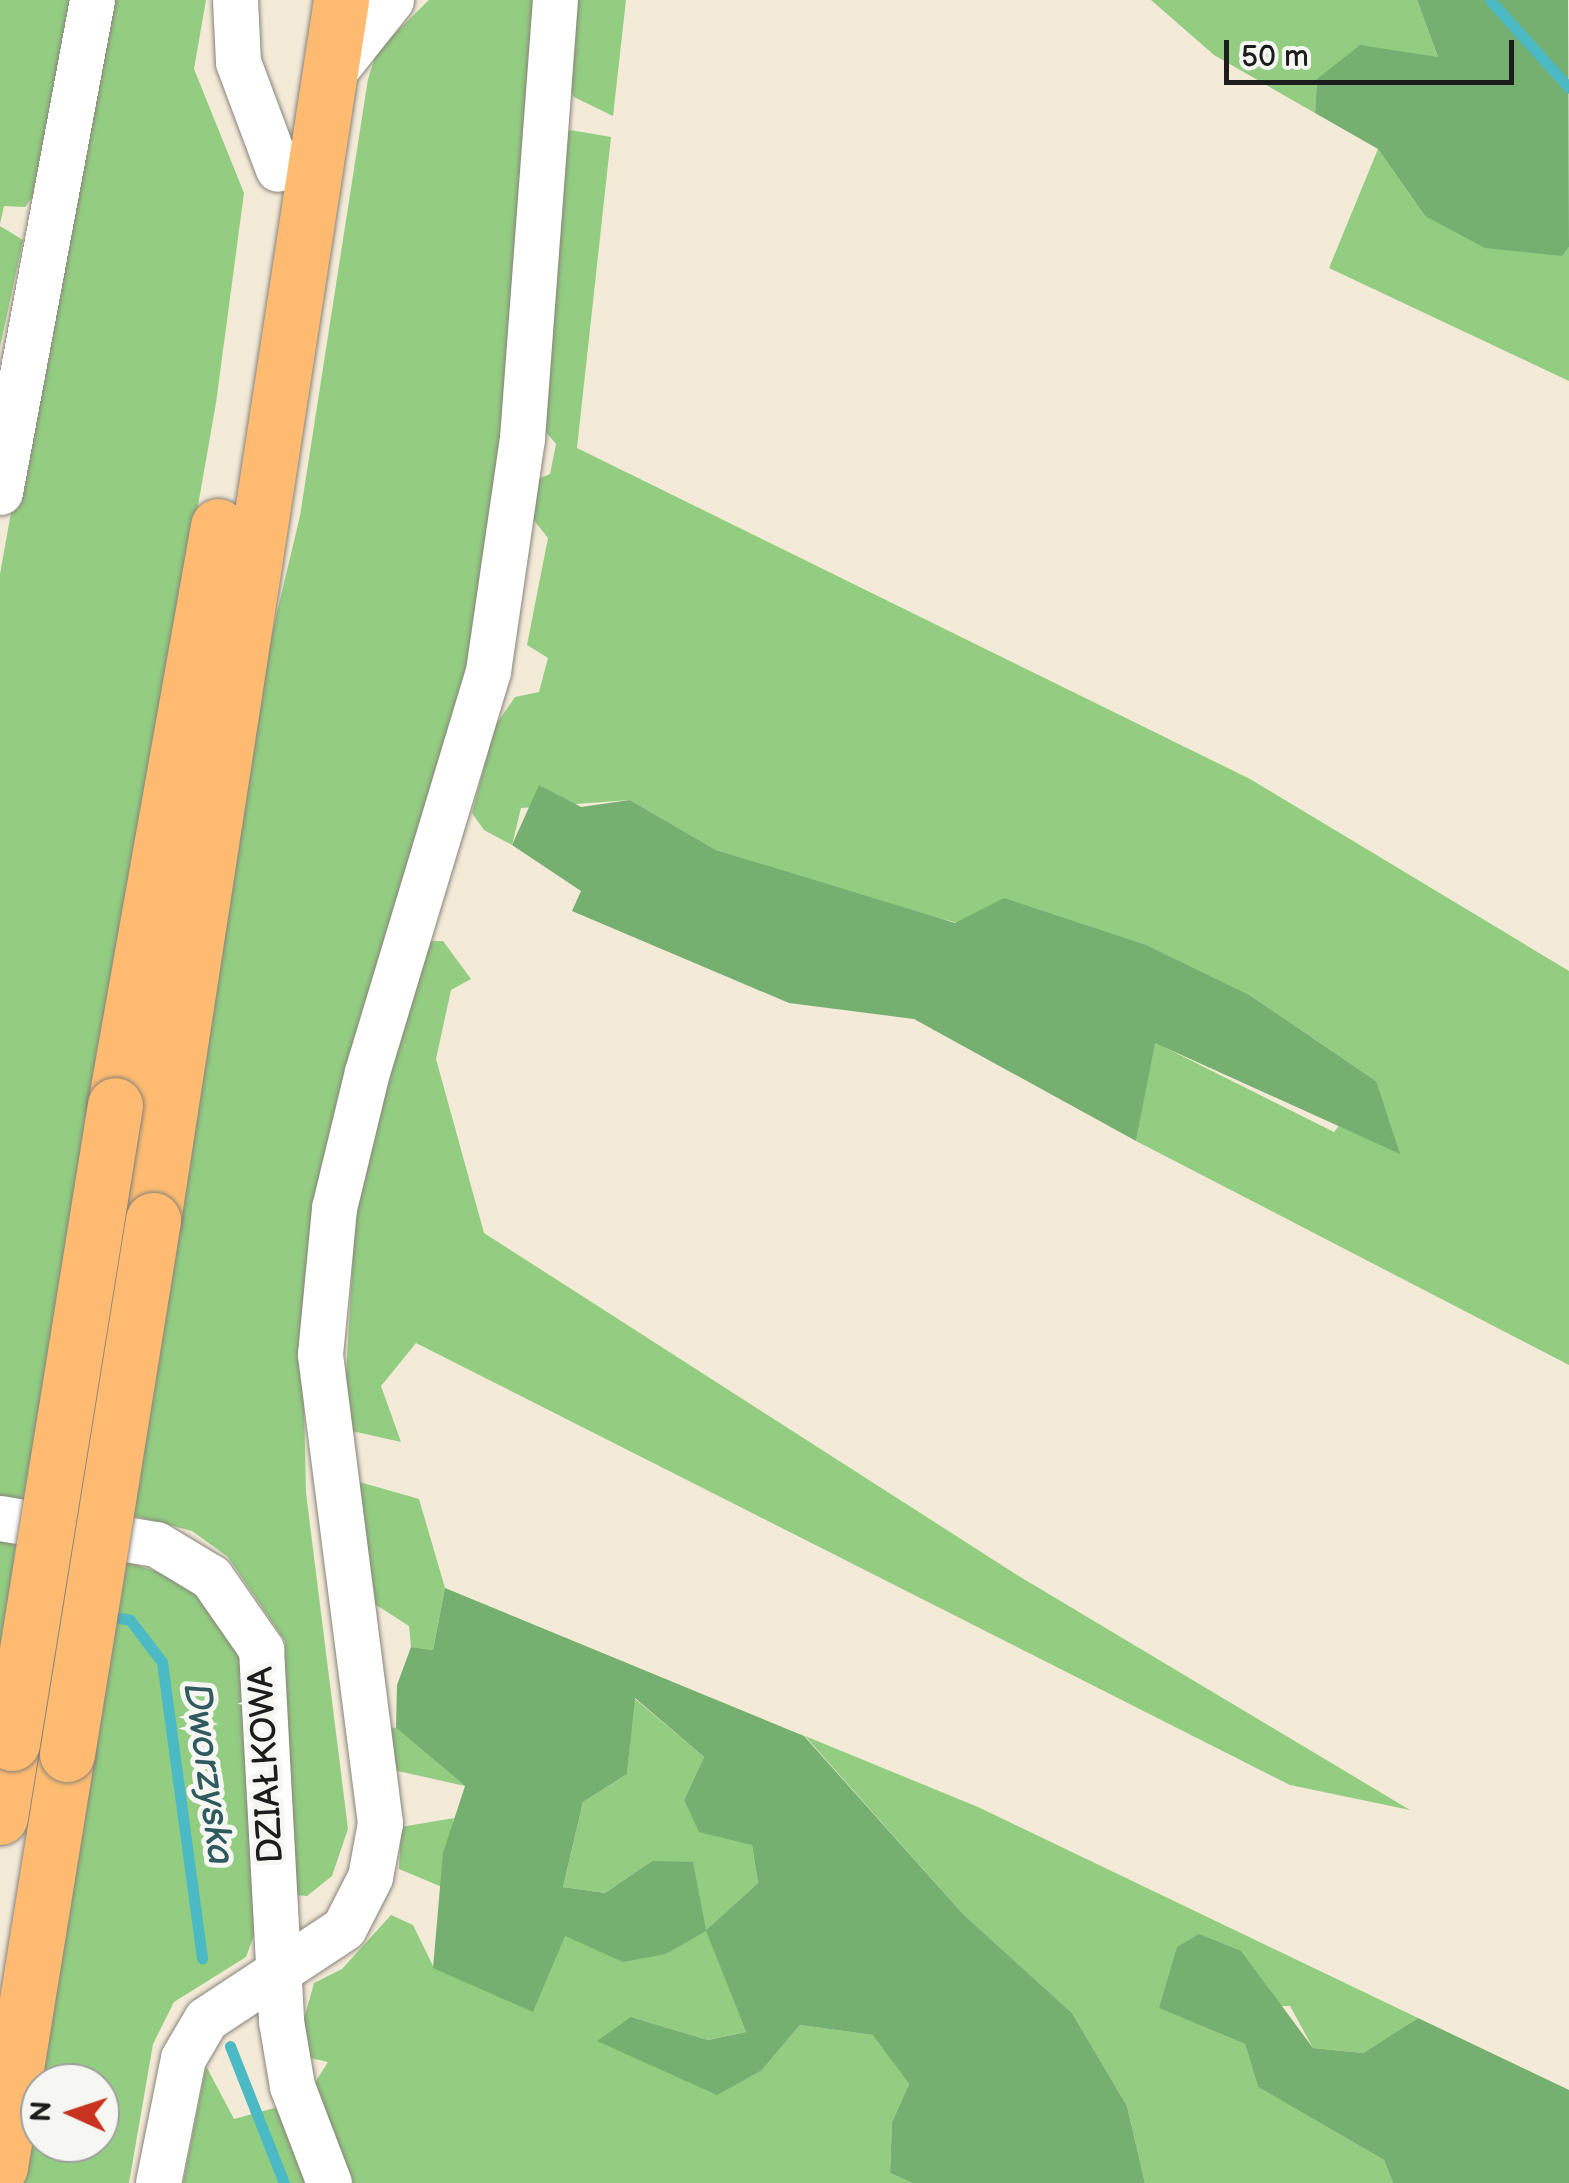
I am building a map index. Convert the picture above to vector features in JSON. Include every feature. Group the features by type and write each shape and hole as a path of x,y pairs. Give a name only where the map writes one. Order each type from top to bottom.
{"main road":[{"path":"0,1817 115,1105 305,0"},
{"path":"0,2167 341,0"}],"lane":[{"path":"0,492 92,0"},
{"path":"235,0 246,90 278,169"},
{"path":"328,79 391,0"},
{"path":"158,2183 183,2058 206,2018 344,1928 370,1876 380,1823 320,1354 334,1208 488,671 522,438 555,0"},
{"name":"DZIAŁKOWA","path":"0,1518 156,1544 238,1606 261,1650 268,1700 275,1975 292,2086 329,2183"}],"green space":[{"path":"0,0 70,0 33,196 25,207 4,206 0,224"},
{"path":"103,0 206,0 194,69 244,193 216,403 23,1502 0,1499 0,574"},
{"path":"429,0 543,0 488,603 321,1166 302,1310 306,1493 348,1829 332,1876 307,1896 296,1895 287,1846 285,1641 228,1557 192,1531 134,1516 254,709 300,516 368,79 377,51"},
{"path":"576,0 626,0 613,116 574,97 564,82"},
{"path":"1151,0 1417,0 1438,57 1317,79 1315,113 1214,55"},
{"path":"1417,0 1568,0 1569,247 1562,256 1485,248 1425,216 1378,149 1315,113 1317,79 1360,45 1438,57"},
{"path":"570,130 611,137 577,448 1250,779 1569,971 1569,1365 1136,1141 1154,1042 1334,1132 1376,1081 1251,996 898,908 716,850 630,800 521,808 512,845 484,830 472,813 495,726 515,697 539,692 548,658 527,645 548,538 533,519 536,480 550,474 556,444 540,425 558,142"},
{"path":"1378,149 1425,216 1561,256 1569,247 1569,381 1329,268"},
{"path":"0,226 23,240 0,347"},
{"path":"539,785 581,807 630,800 716,850 955,923 1004,898 1146,945 1251,996 1376,1081 1400,1154 1155,1043 1136,1141 914,1019 789,1003 572,911 581,891 512,845"},
{"path":"426,941 443,941 471,979 451,990 436,1059 484,1233 1017,1575 1410,1810 1290,1785 416,1343 381,1386 401,1442 343,1429 358,1167"},
{"path":"349,1479 419,1499 445,1588 433,1650 411,1647 409,1626 367,1599"},
{"path":"0,1537 17,1539 0,1652"},
{"path":"127,1562 183,1580 222,1617 246,1676 258,1924 246,1957 174,2002 153,2044 129,2183 23,2183 26,2163 120,2163 120,2063 43,2063"},
{"path":"445,1588 804,1736 963,1914 1072,2013 1127,2106 1145,2183 912,2183 890,2173 892,2122 909,2084 873,2035 800,2025 762,2070 717,2095 597,2041 631,2017 708,2040 746,2032 706,1931 666,1954 623,1962 565,1936 533,2012 433,1968 443,1853 465,1786 396,1728 397,1685 411,1647 433,1650","holes":["635,1698 704,1757 684,1800 699,1832 752,1845 758,1883 706,1930 693,1862 652,1861 605,1893 563,1887 583,1802 627,1774"]},
{"path":"634,1698 704,1757 684,1800 752,1845 758,1883 706,1930 746,2032 708,2040 631,2017 762,2070 800,2025 874,2035 909,2084 892,2122 890,2173 912,2183 351,2183 309,2092 328,2062 306,2057 302,2026 314,1983 342,1969 391,1915 413,1925 434,1968 565,1936 666,1954 705,1930 652,1861 605,1893 563,1887 583,1802 627,1774"},
{"path":"383,1726 396,1728 465,1786 389,1769"},
{"path":"805,1736 978,1807 1418,2018 1363,2053 1313,2048 1290,2006 1160,2008 1245,2044 1258,2087 1384,2160 1393,2183 1145,2183 1127,2106 1072,2013 963,1914"},
{"path":"454,1818 442,1887 399,1869 401,1827"},
{"path":"1199,1934 1241,1951 1313,2048 1363,2053 1418,2018 1569,2090 1569,2183 1393,2183 1384,2160 1258,2087 1245,2044 1159,2008 1177,1947"},
{"path":"206,2066 234,2119 286,2105 314,2183 183,2183"}],"waterway":[{"path":"1490,0 1569,88"},
{"name":"Dworzyska","path":"106,1616 130,1620 162,1662 202,1958"},
{"name":"Dworzyska","path":"230,2046 284,2183"}]}
